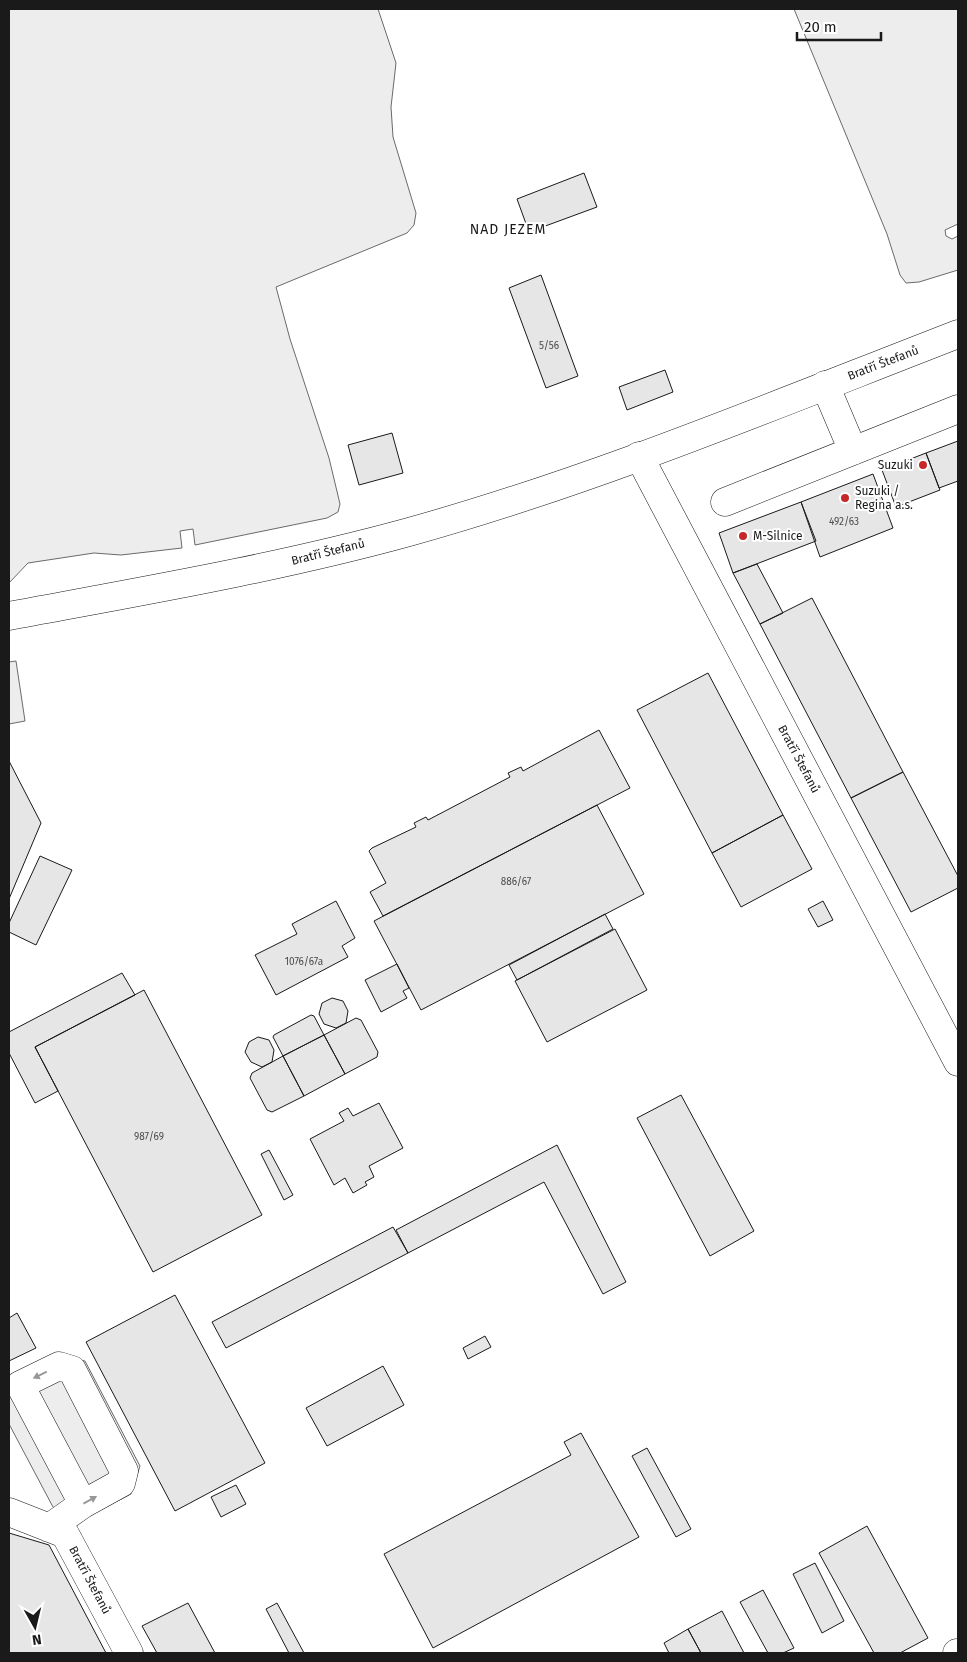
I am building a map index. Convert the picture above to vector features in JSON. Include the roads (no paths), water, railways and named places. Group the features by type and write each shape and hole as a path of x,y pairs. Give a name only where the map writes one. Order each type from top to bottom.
{"main road":[{"name":"Bratří Štefanů","path":"9,616 214,578 320,555 410,532 504,503 639,456 958,334"},
{"path":"825,386 853,451"},
{"path":"725,502 958,409"},
{"name":"Bratří Štefanů","path":"639,456 958,1062"},
{"path":"50,1528 82,1504 121,1483 124,1471 72,1370 59,1366 20,1385 82,1504"},
{"name":"Bratří Štefanů","path":"9,1512 64,1534 129,1653"}],"place":[{"name":"Suzuki","path":"923,465"},
{"name":"Suzuki / Regina a.s.","path":"845,498"},
{"name":"M-Silnice","path":"743,536"}],"district":[{"name":"NAD JEZEM","path":"508,229"}]}
